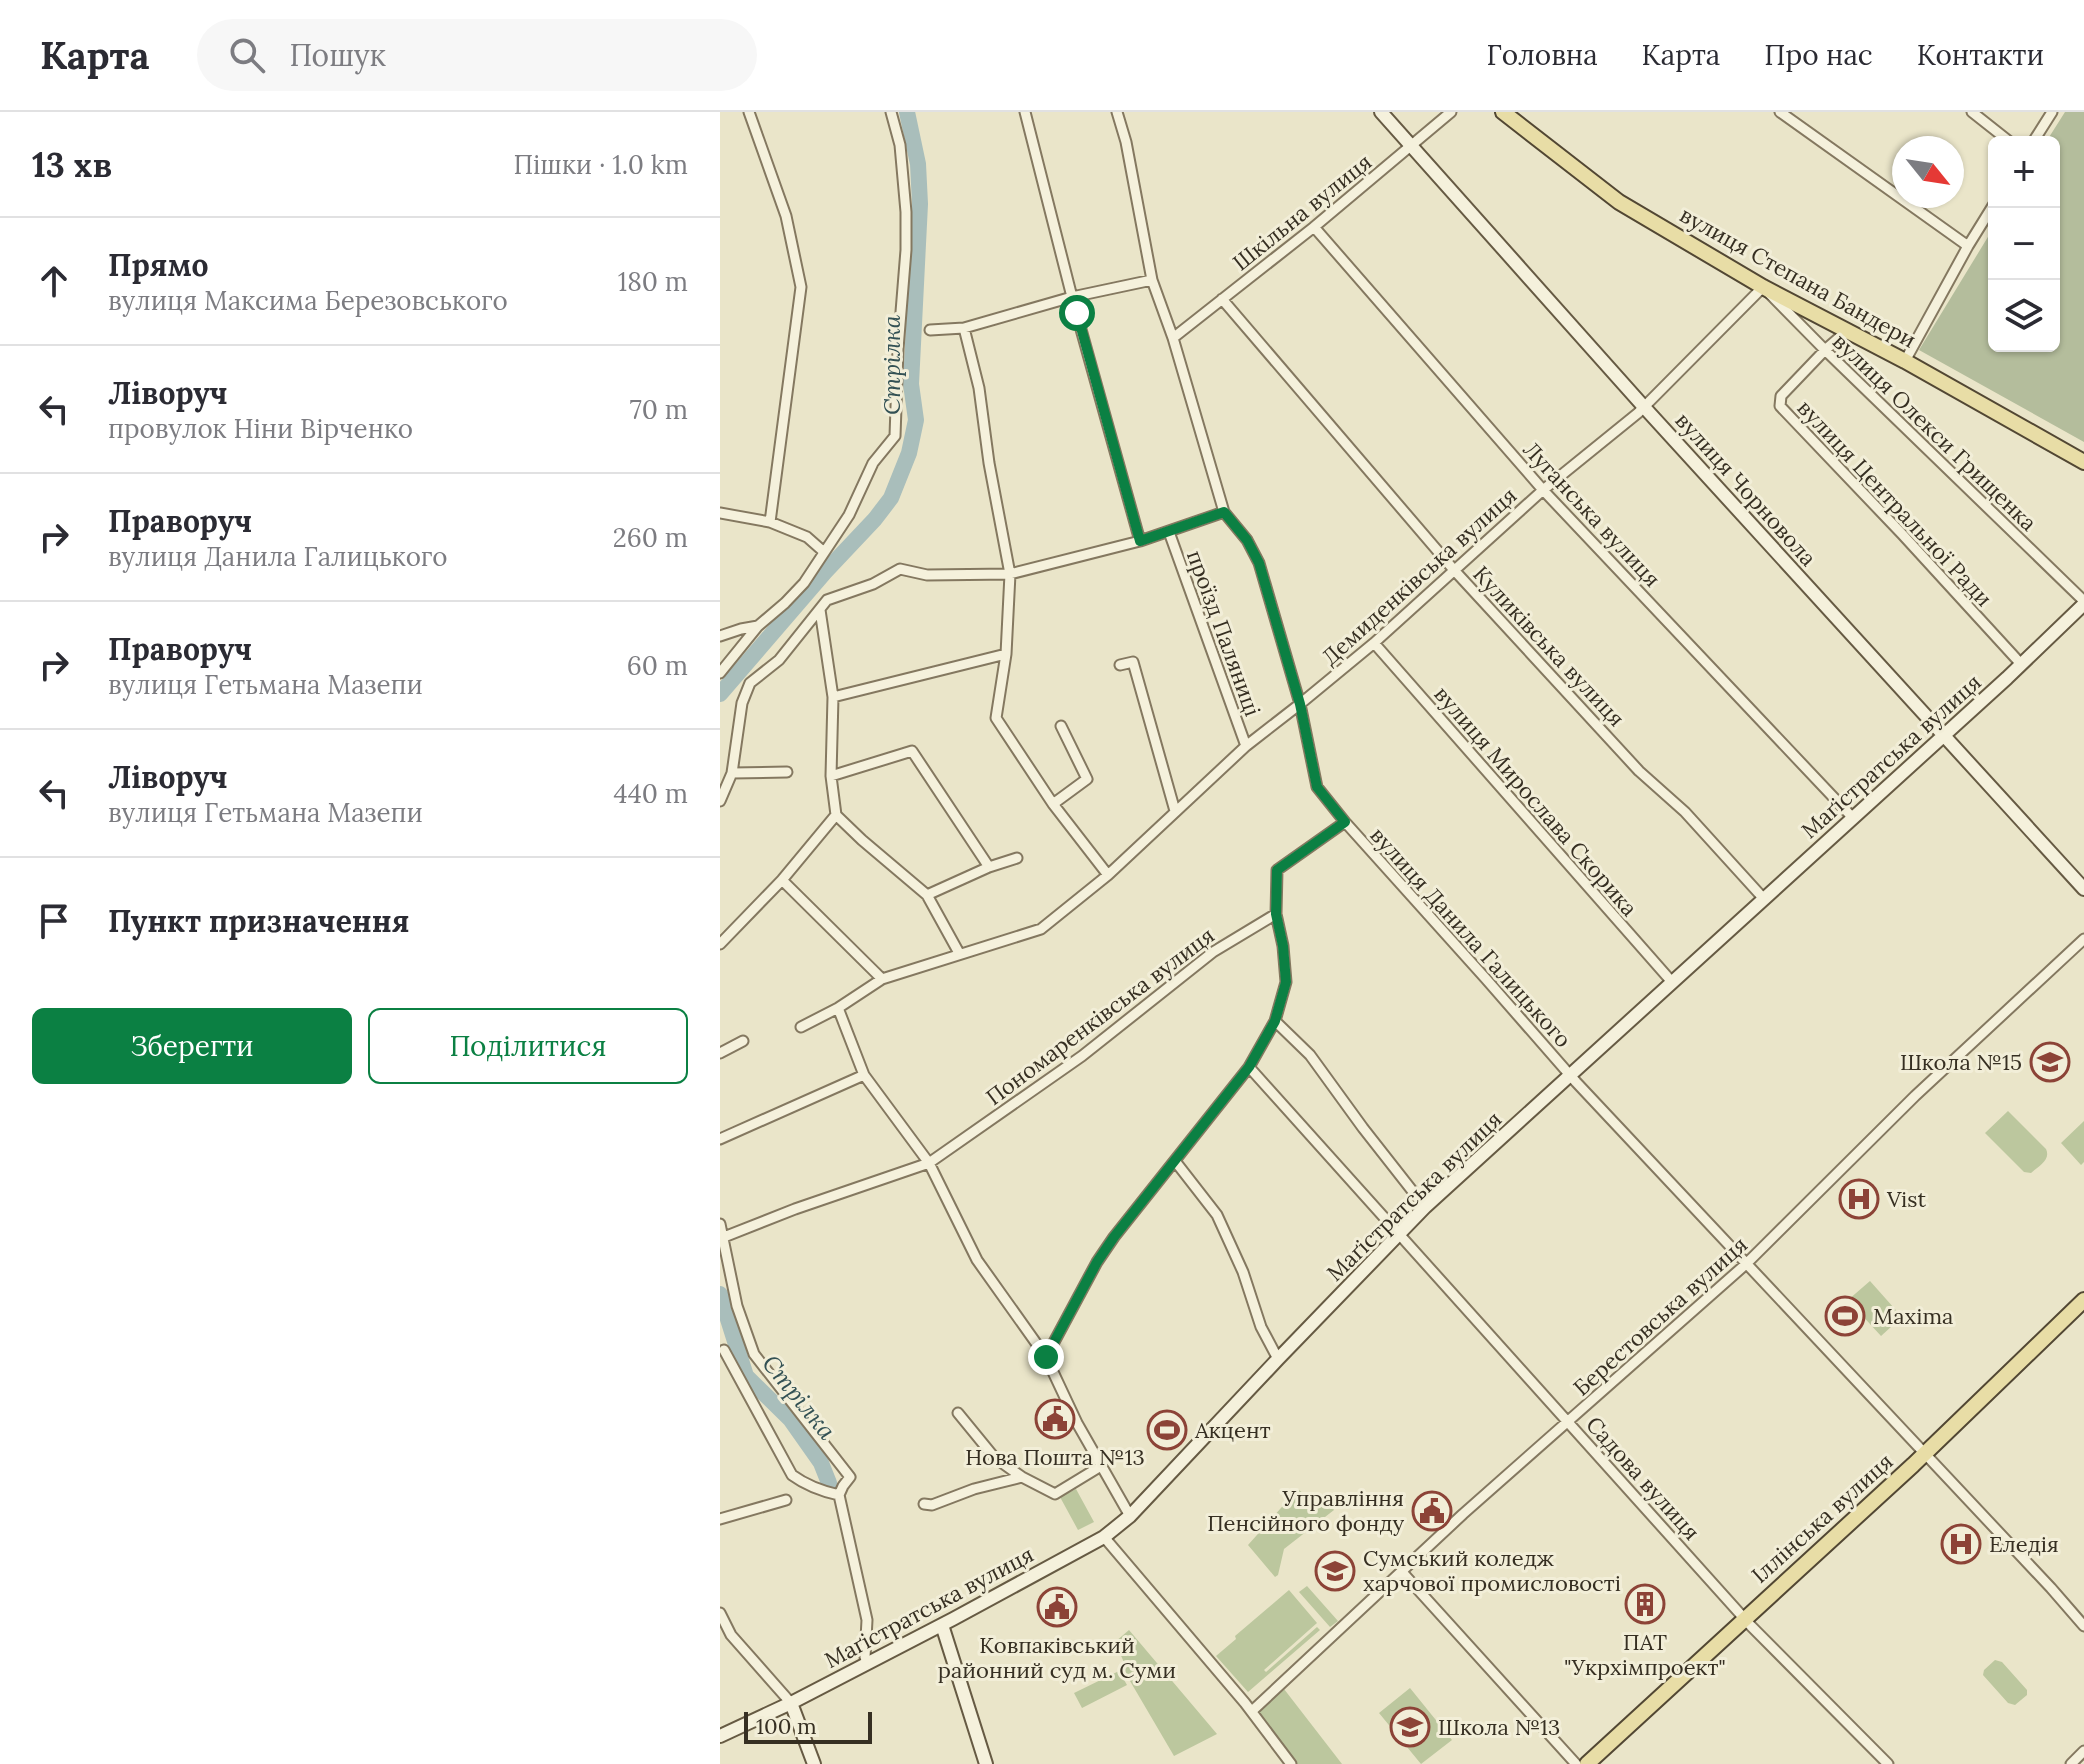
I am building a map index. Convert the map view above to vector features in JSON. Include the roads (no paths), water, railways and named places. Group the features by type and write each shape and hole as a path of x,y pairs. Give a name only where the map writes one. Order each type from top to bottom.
{"main road":[{"name":"вулиця Степана Бандери","path":"1503,112 1619,202 1763,287 1905,361 2084,462"},
{"name":"Іллінська вулиця","path":"1594,1762 1925,1454 2084,1300"}],"street":[{"path":"749,112 786,216 801,287 770,522"},
{"path":"720,673 758,626 804,583 849,515 873,463 895,436 906,212 900,145 891,112"},
{"path":"1025,112 1072,297 1140,541"},
{"name":"вулиця Данила Галицького","path":"1117,112 1126,142 1152,280 1173,338 1224,512 1247,540 1259,563 1300,704 1317,787 1571,1076 2084,1626"},
{"name":"вулиця Чорновола","path":"1381,112 1644,407 2084,889"},
{"name":"Шкільна вулиця","path":"1173,338 1314,227 1451,112"},
{"path":"1780,112 1968,246"},
{"path":"1972,112 2002,136"},
{"path":"2037,136 2052,112"},
{"path":"1905,361 1992,208"},
{"name":"Луганська вулиця","path":"1314,227 1543,490 1853,818"},
{"path":"930,330 964,328 1072,297 1152,280"},
{"name":"вулиця Олекси Грищенка","path":"1763,287 2084,603"},
{"name":"Демиденківська вулиця","path":"801,1027 838,1008 882,979 1041,929 1108,875 1246,746 1374,643 1543,490 1644,407 1763,287"},
{"name":"Куликівська вулиця","path":"1222,299 1454,570 1629,760 1685,812 1764,899"},
{"path":"964,328 979,388 989,463 1010,574 1006,654 996,718 1053,804 1108,875"},
{"name":"вулиця Центральної Ради","path":"1847,331 1781,396 1780,406 2021,664"},
{"path":"720,801 732,773 742,703 750,683 779,660 827,600 873,584 900,569 927,575 1010,574 1140,541 1224,512"},
{"path":"720,513 770,522 807,537 824,552"},
{"name":"проїзд Паляниці","path":"1169,532 1246,746"},
{"name":"Маґістратська вулиця","path":"720,1736 942,1625 1104,1537 1130,1516 1425,1207 1853,818 2084,603"},
{"path":"820,610 833,697 831,776 836,815 927,895 959,953"},
{"path":"720,636 758,626"},
{"name":"вулиця Мирослава Скорика","path":"1374,643 1672,982"},
{"path":"833,697 1006,654"},
{"path":"1120,665 1133,662 1175,811"},
{"path":"1053,804 1087,779 1061,726"},
{"path":"831,776 912,751 989,867"},
{"path":"732,773 787,772"},
{"path":"720,944 782,880 836,815"},
{"path":"1046,1357 1097,1262 1114,1237 1249,1067 1275,1021 1286,982 1276,914 1277,870 1345,822"},
{"path":"927,895 1017,858"},
{"path":"782,880 882,979"},
{"name":"Пономаренківська вулиця","path":"724,1237 929,1163 1082,1056 1213,952 1276,914"},
{"name":"Берестовська вулиця","path":"1252,1711 1463,1514 1746,1264 1915,1096 2084,939"},
{"path":"838,1008 864,1075 929,1163 977,1260 1046,1357 1077,1423 1130,1516"},
{"path":"1275,1021 1310,1055 1425,1207"},
{"path":"720,1053 743,1041"},
{"name":"Садова вулиця","path":"1249,1067 1745,1619 1888,1764"},
{"path":"720,1139 864,1075"},
{"path":"1175,1161 1217,1215 1243,1272 1261,1327 1278,1359"},
{"path":"720,1224 737,1306 754,1354 850,1477 839,1495 867,1620 867,1662"},
{"path":"724,1350 792,1475 804,1484 839,1495"},
{"path":"958,1413 994,1457 1022,1477 1055,1494 1101,1466"},
{"path":"924,1504 932,1505 974,1489 1022,1477"},
{"path":"720,1519 786,1500"},
{"path":"1104,1537 1252,1711 1291,1764"},
{"path":"1402,1572 1576,1764"},
{"path":"720,1613 731,1635 791,1703 814,1764"},
{"path":"942,1625 986,1764"},
{"path":"2071,1764 2084,1751"}],"waterway":[{"name":"Стрілка","path":"720,694 875,519 891,498 909,453 916,420 911,384 920,204 918,164 907,112"},
{"name":"Стрілка","path":"720,1294 746,1376 790,1419 821,1463 829,1483"}],"place":[{"name":"Школа №15","path":"2050,1062"},
{"name":"Vist","path":"1859,1199"},
{"name":"Maxima","path":"1845,1316"},
{"name":"Нова Пошта №13","path":"1055,1419"},
{"name":"Акцент","path":"1167,1430"},
{"name":"Управління Пенсійного фонду","path":"1432,1511"},
{"name":"Еледія","path":"1961,1544"},
{"name":"Сумський коледж харчової промисловості","path":"1335,1571"},
{"name":"ПАТ \"Укрхімпроект\"","path":"1645,1604"},
{"name":"Ковпаківський районний суд м. Суми","path":"1057,1607"},
{"name":"Школа №13","path":"1410,1727"}]}
